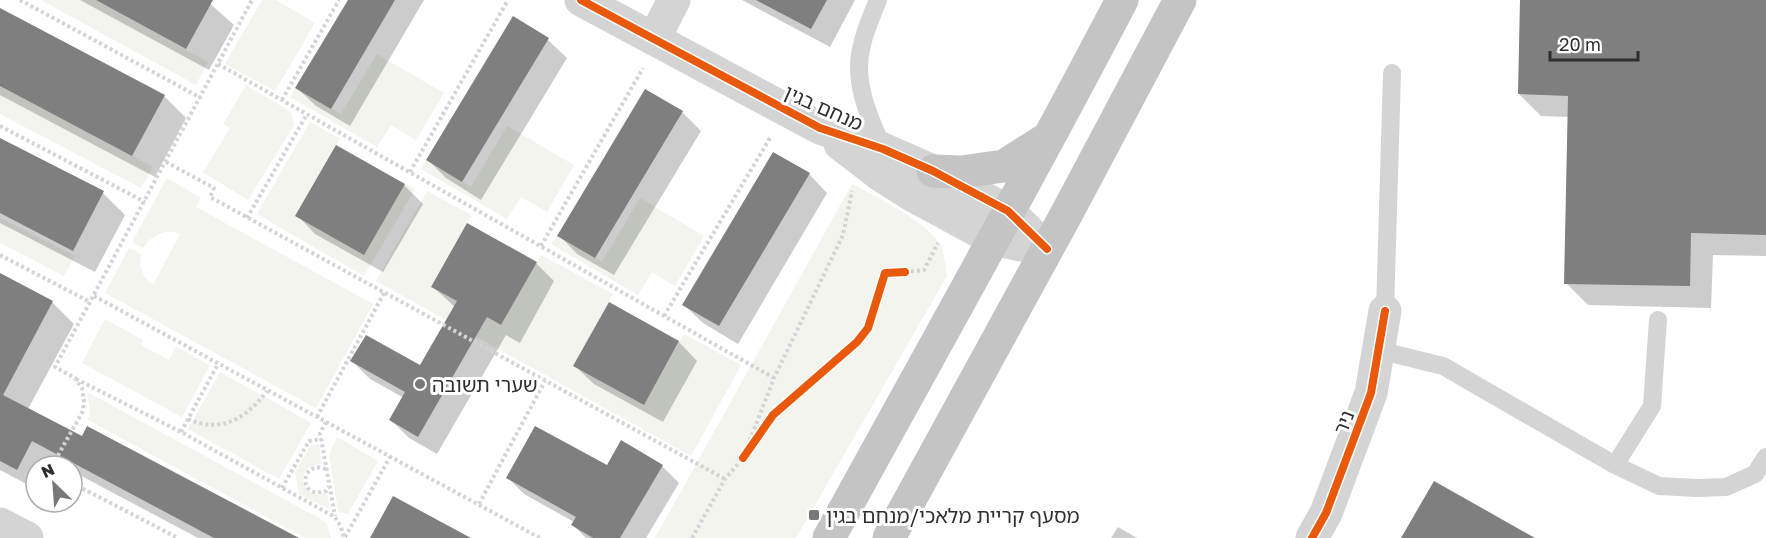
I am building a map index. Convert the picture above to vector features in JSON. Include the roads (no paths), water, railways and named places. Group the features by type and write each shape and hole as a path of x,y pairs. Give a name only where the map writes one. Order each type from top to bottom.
{"highway":[{"path":"829,538 1051,136 1122,0"},
{"path":"889,538 1180,0"},
{"path":"933,171 961,172 1004,166 1051,136"}],"street":[{"name":"מנחם בגין","path":"581,0 648,54 820,128 883,149 933,171 1000,225 1047,249"},
{"path":"648,54 674,0"},
{"name":"מנחם בגין","path":"820,128 879,174 961,222 1000,225"},
{"name":"ניר","path":"1312,538 1326,513 1371,393 1385,311"},
{"path":"0,524 27,538"}],"lane":[{"path":"878,0 861,45 858,67 869,117 883,149"},
{"path":"1385,311 1392,73"},
{"path":"1615,465 1652,406 1658,320"},
{"path":"1378,350 1443,366 1615,465 1659,486 1726,487 1755,474 1766,457"}],"place":[{"name":"שערי תשובה","path":"420,384"},
{"name":"מסעף קריית מלאכי/מנחם בגין","path":"814,515"}]}
